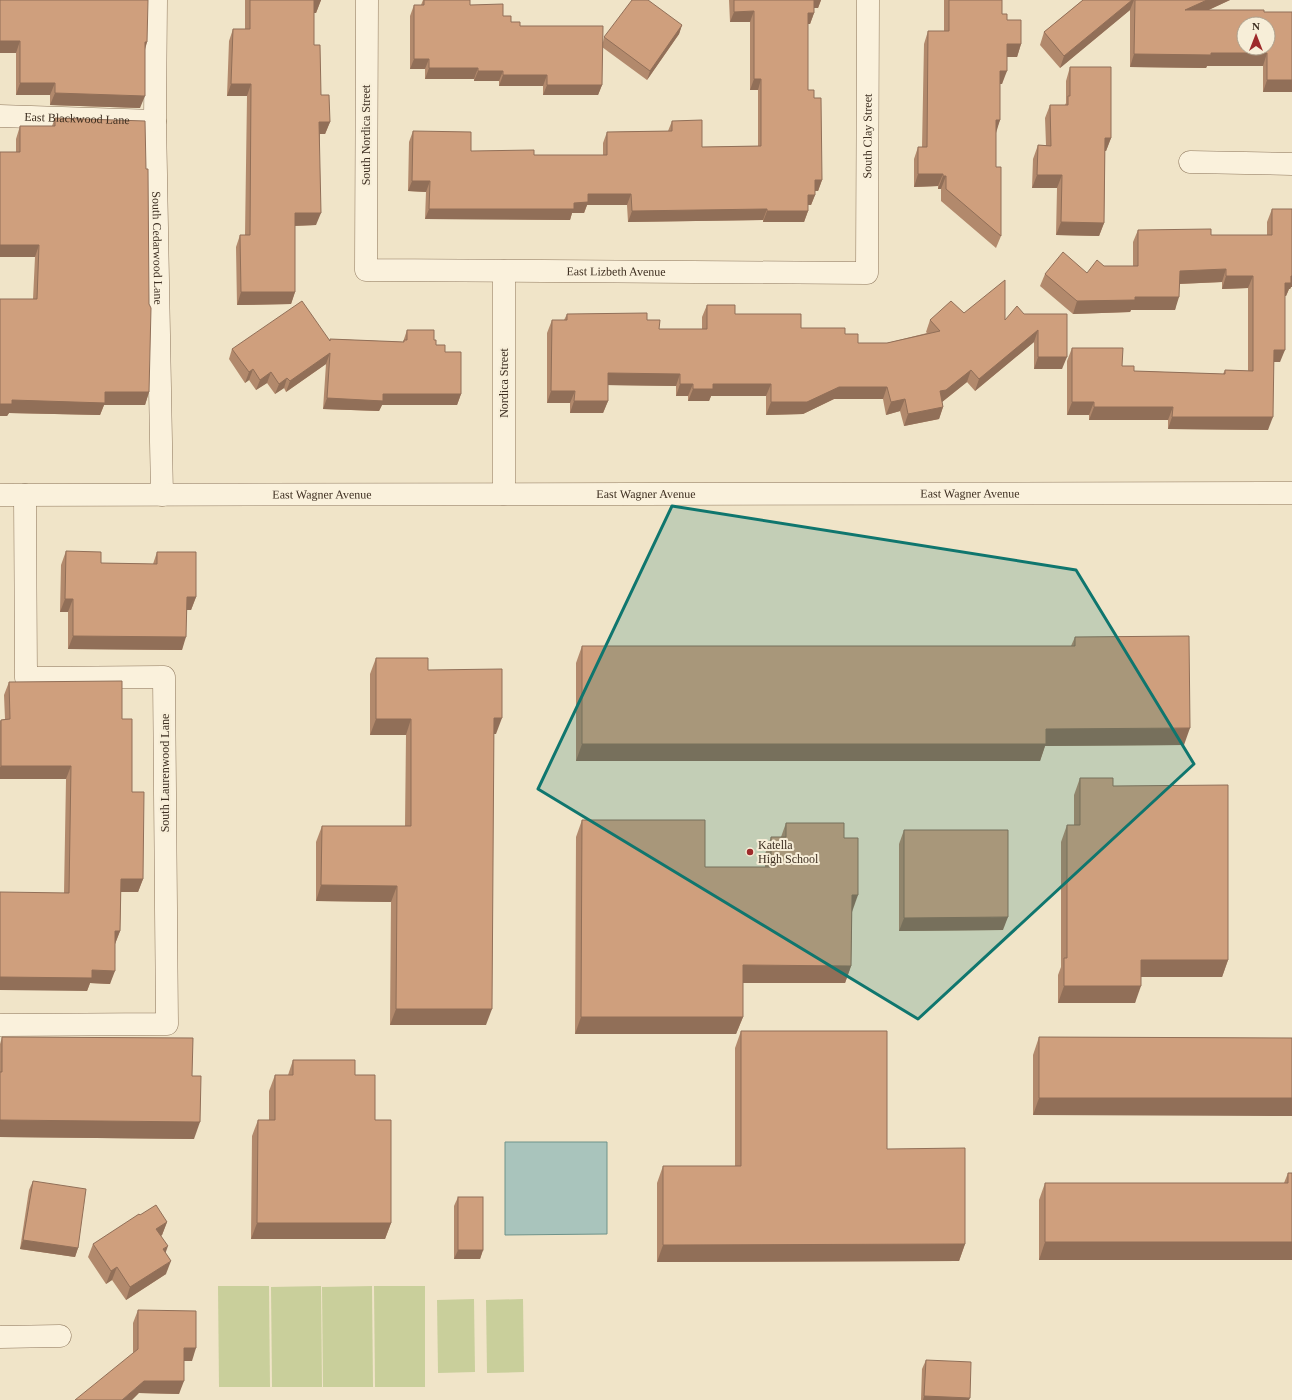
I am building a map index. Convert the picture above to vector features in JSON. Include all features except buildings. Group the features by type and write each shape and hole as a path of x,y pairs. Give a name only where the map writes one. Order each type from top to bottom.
{"street":[{"name":"South Cedarwood Lane","path":"156,0 155,121 162,495"},
{"name":"South Nordica Street","path":"366,270 367,0"},
{"name":"South Clay Street","path":"867,273 868,0"},
{"name":"East Blackwood Lane","path":"0,116 155,121"},
{"path":"1190,162 1292,164"},
{"name":"East Lizbeth Avenue","path":"366,270 867,273"},
{"name":"Nordica Street","path":"504,271 504,494"},
{"name":"East Wagner Avenue","path":"0,495 1292,493"},
{"name":"South Laurenwood Lane","path":"1,1025 167,1024 164,677 26,678 25,495"},
{"path":"0,1337 60,1336"}],"highlighted area":[{"path":"672,506 1076,570 1194,764 918,1019 538,789"}],"green space":[{"path":"218,1286 269,1286 270,1387 219,1387"},
{"path":"321,1286 322,1387 272,1387 271,1287"},
{"path":"372,1286 373,1387 323,1387 322,1287"},
{"path":"374,1286 425,1286 425,1387 375,1387"},
{"path":"474,1299 475,1372 438,1373 437,1300"},
{"path":"523,1299 524,1372 487,1373 486,1300"}],"water":[{"path":"505,1142 607,1142 607,1234 505,1235"}],"place":[{"name":"Katella High School","path":"750,852"}]}
